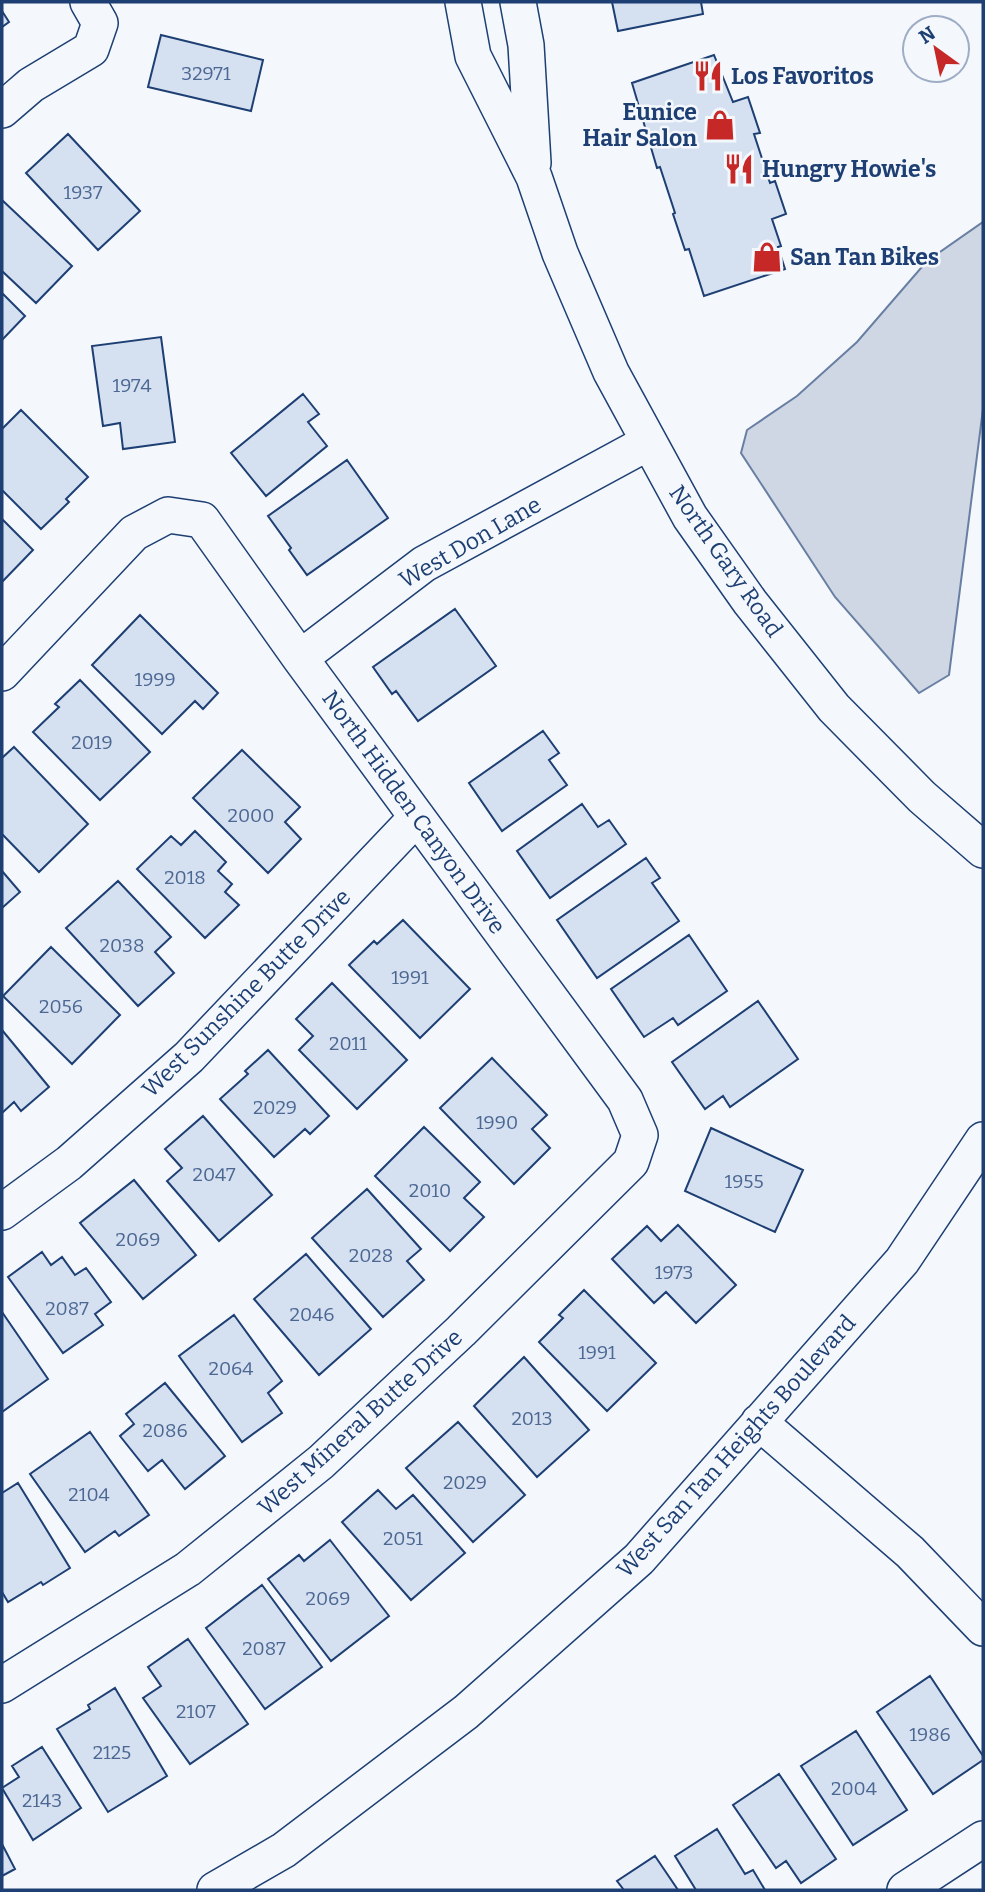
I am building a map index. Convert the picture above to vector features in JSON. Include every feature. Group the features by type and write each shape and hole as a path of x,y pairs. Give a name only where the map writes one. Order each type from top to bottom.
{"street":[{"name":"North Gary Road","path":"463,2 473,56 534,177 560,253 611,372 690,517 750,601 834,708 922,797 983,850"},
{"name":"North Gary Road","path":"518,2 526,45 534,177"},
{"path":"2,110 31,85 91,50 94,13"},
{"name":"West Don Lane","path":"300,658 424,564 649,442"},
{"name":"North Hidden Canyon Drive","path":"2,673 134,533 167,515 202,520 300,658 625,1100 640,1135"},
{"name":"West Sunshine Butte Drive","path":"2,1212 69,1163 189,1057 417,817"},
{"name":"West Mineral Butte Drive","path":"2,1685 188,1569 321,1462 461,1331 631,1162 640,1135"},
{"name":"West San Tan Heights Boulevard","path":"215,1890 284,1850 466,1712 639,1559 902,1261 983,1140"},
{"path":"759,1422 910,1552 983,1628"},
{"path":"905,1890 983,1839"}],"shaded area":[{"path":"983,222 983,409 949,675 919,693 835,597 741,453 747,430 797,396 857,342 927,261"}],"building":[{"path":"612,2 701,2 703,14 618,31"},
{"path":"2,11 9,22 2,27"},
{"path":"161,35 263,60 251,111 148,87"},
{"path":"714,55 733,102 748,97 760,133 754,134 770,183 775,181 786,214 772,219 785,269 704,296 689,249 685,250 660,167 657,168 632,83"},
{"path":"68,134 140,211 98,250 26,173"},
{"path":"2,200 72,266 36,303 2,271"},
{"path":"2,293 25,316 2,340"},
{"path":"161,337 175,442 123,449 120,423 103,426 92,346"},
{"path":"303,394 319,414 308,422 327,446 266,496 231,453"},
{"path":"21,410 88,477 66,499 69,502 41,529 2,490 2,429"},
{"path":"347,460 388,518 307,575 268,516"},
{"path":"2,519 33,550 2,582"},
{"path":"455,609 496,666 418,721 396,691 392,694 373,667"},
{"path":"140,615 218,693 203,709 195,701 162,734 92,665"},
{"path":"80,680 150,752 100,800 33,732 59,707 55,704"},
{"path":"543,731 559,753 549,760 567,785 502,831 469,783"},
{"path":"14,747 88,824 39,872 2,834 2,758"},
{"path":"242,750 300,807 285,822 301,839 268,873 193,798"},
{"path":"582,804 598,827 609,820 626,844 550,898 517,851"},
{"path":"195,831 226,862 218,871 232,884 225,892 239,905 205,938 137,869 171,836 181,845"},
{"path":"646,858 660,878 652,883 679,921 597,978 557,920"},
{"path":"2,871 20,892 2,908"},
{"path":"118,881 171,937 155,952 174,973 138,1006 66,928"},
{"path":"403,920 470,989 420,1038 349,965 374,941 377,944"},
{"path":"689,935 727,991 678,1025 673,1018 644,1037 611,989"},
{"path":"51,947 120,1015 72,1064 3,996"},
{"path":"332,983 407,1060 357,1109 299,1050 313,1036 296,1019"},
{"path":"758,1001 798,1059 730,1107 723,1096 705,1109 672,1062"},
{"path":"2,1030 49,1087 21,1111 14,1102 2,1113"},
{"path":"268,1050 329,1116 310,1134 305,1129 274,1157 220,1099 248,1074 245,1071"},
{"path":"492,1058 547,1115 532,1129 550,1148 514,1184 440,1108"},
{"path":"203,1116 272,1195 219,1241 167,1181 182,1168 165,1149"},
{"path":"424,1127 480,1182 464,1198 484,1217 450,1251 375,1176"},
{"path":"711,1128 803,1170 775,1232 685,1191"},
{"path":"134,1180 196,1255 143,1299 80,1223"},
{"path":"367,1189 421,1249 407,1261 424,1280 383,1317 312,1238"},
{"path":"678,1225 736,1285 696,1323 666,1292 654,1303 612,1259 647,1226 661,1241"},
{"path":"42,1252 51,1265 62,1257 75,1275 86,1268 111,1302 95,1314 103,1325 63,1353 8,1277"},
{"path":"306,1254 371,1329 319,1375 254,1299"},
{"path":"584,1290 656,1363 607,1411 539,1342 563,1318 559,1315"},
{"path":"2,1312 48,1379 2,1412"},
{"path":"234,1315 282,1381 268,1393 282,1413 242,1442 179,1356"},
{"path":"524,1357 589,1430 537,1477 474,1406"},
{"path":"165,1383 225,1456 185,1489 162,1460 148,1471 120,1436 134,1424 126,1414"},
{"path":"458,1422 525,1495 473,1542 406,1468"},
{"path":"90,1432 149,1515 119,1536 115,1531 85,1552 30,1474"},
{"path":"18,1483 70,1568 8,1602 2,1592 2,1493"},
{"path":"378,1490 396,1509 413,1495 465,1553 411,1600 342,1522"},
{"path":"330,1540 389,1616 331,1661 268,1579 299,1555 304,1561"},
{"path":"262,1585 322,1667 265,1709 206,1628"},
{"path":"188,1639 248,1724 190,1764 143,1698 161,1686 148,1667"},
{"path":"930,1676 983,1756 983,1760 933,1794 877,1712"},
{"path":"115,1688 167,1776 108,1812 57,1729 90,1709 88,1705"},
{"path":"856,1731 907,1810 853,1845 801,1766"},
{"path":"42,1747 81,1808 33,1840 2,1788 19,1777 12,1766"},
{"path":"779,1774 836,1859 801,1883 786,1861 776,1868 733,1805"},
{"path":"717,1829 745,1874 753,1870 765,1890 696,1890 675,1856"},
{"path":"2,1844 15,1869 2,1876"},
{"path":"655,1856 678,1890 624,1890 617,1881"}],"place":[{"name":"Los Favoritos","path":"708,76"},
{"name":"Eunice Hair Salon","path":"720,125"},
{"name":"Hungry Howie's","path":"739,169"},
{"name":"San Tan Bikes","path":"767,257"}]}
